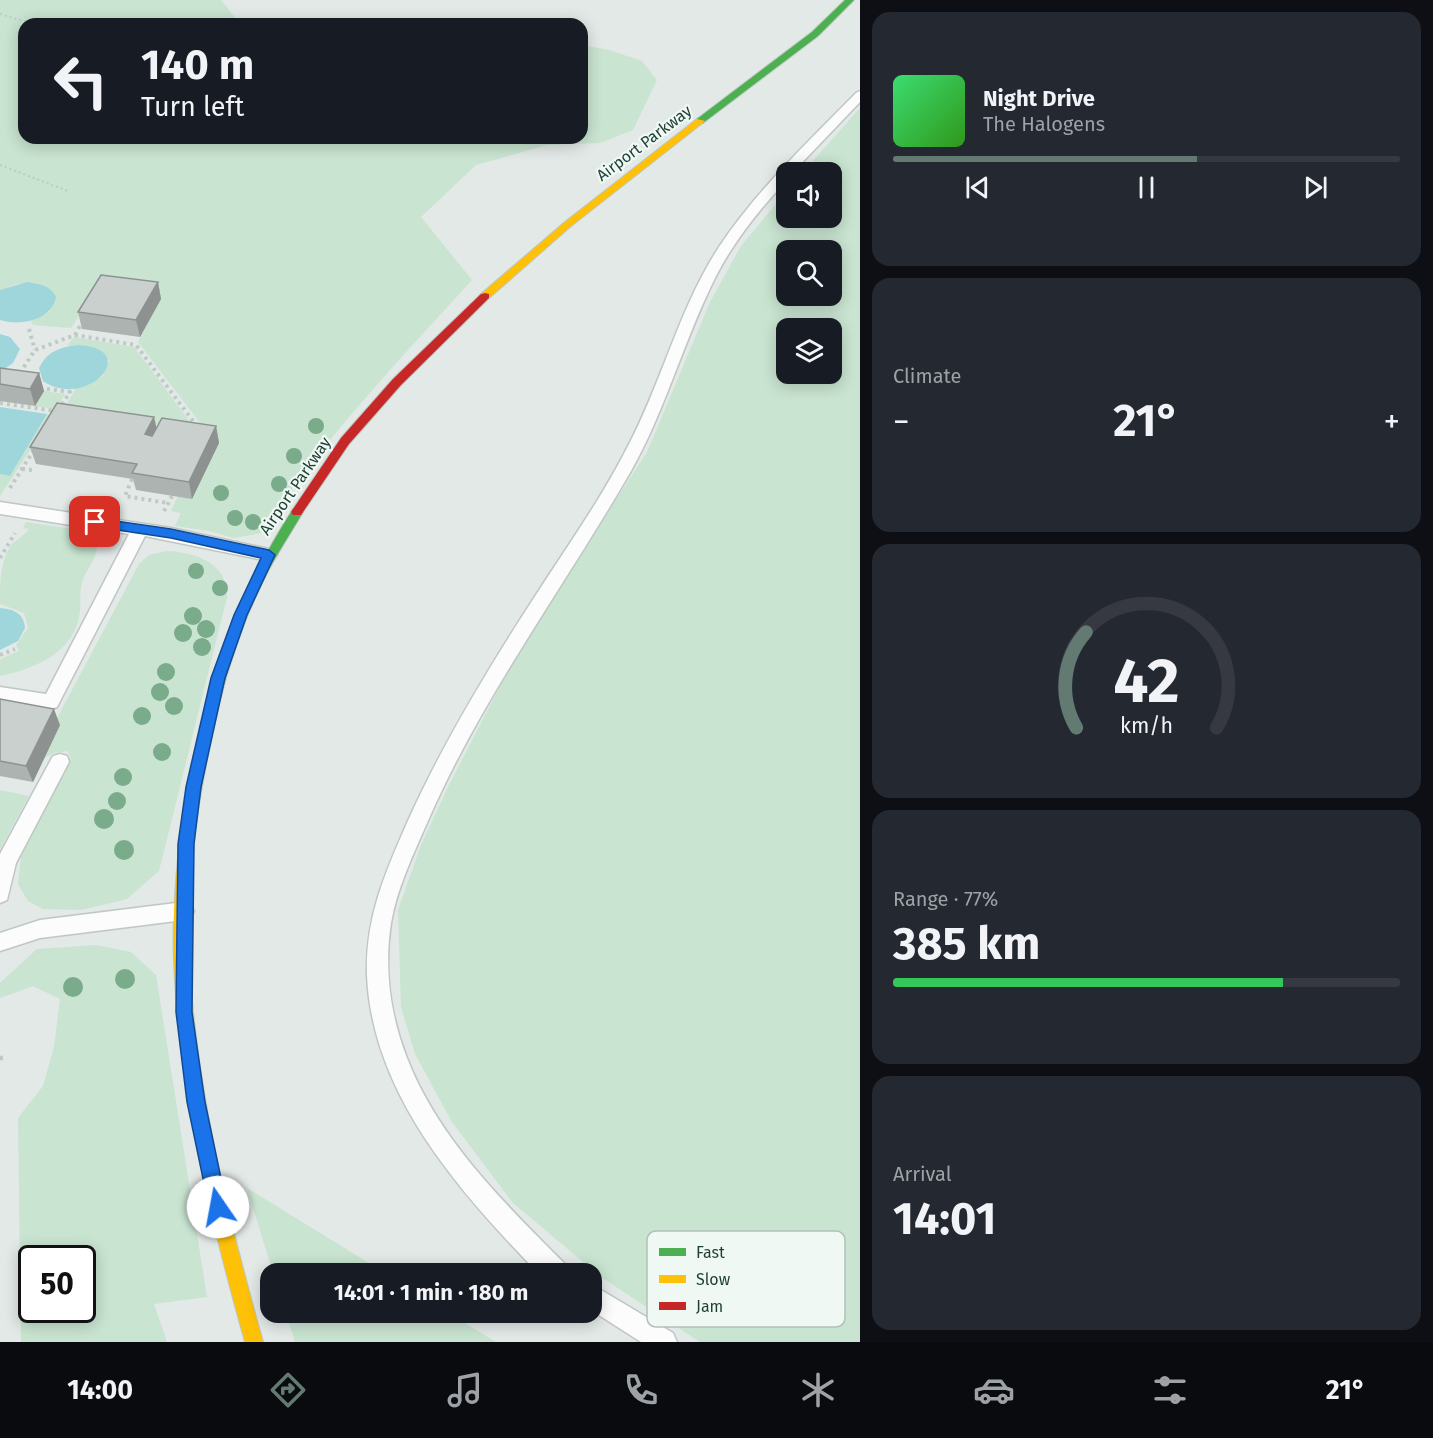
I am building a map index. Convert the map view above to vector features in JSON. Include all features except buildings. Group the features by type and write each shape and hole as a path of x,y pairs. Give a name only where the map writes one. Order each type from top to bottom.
{"main road":[{"name":"Airport Parkway","path":"254,1342 227,1249 196,1102 184,1012 186,844 193,787 218,678 241,615 269,555 342,444 432,348 515,268 607,191 815,34 850,0"}],"lane":[{"path":"796,162 860,95"},
{"path":"546,1263 502,1219 455,1159 423,1113 399,1067 385,1025 379,979 378,946 388,895 422,810 469,714 640,442 710,274 747,215 776,184"},
{"path":"3,501 269,555"},
{"path":"0,694 51,702 140,529"},
{"path":"0,894 6,862 60,762"},
{"path":"0,942 40,929 184,911"},
{"path":"602,1303 664,1342"}],"path":[{"path":"0,14 18,19"},
{"path":"0,165 68,191"},
{"path":"75,335 86,315"},
{"path":"29,329 35,350"},
{"path":"18,375 35,350 75,335 136,345 202,433"},
{"path":"36,387 70,392 52,420"},
{"path":"0,403 58,412"},
{"path":"3,501 36,446"},
{"path":"31,455 40,457"},
{"path":"22,468 32,470"},
{"path":"132,479 124,496 168,503"},
{"path":"0,655 15,649"}],"green space":[{"path":"0,0 221,0 235,18 18,18 18,144 574,144 547,145 476,165 421,217 472,280 335,434 261,533 234,538 209,531 175,526 181,513 171,511 207,432 138,342 160,300 94,292 71,328 33,325 31,321 50,311 37,283 17,284 0,290"},
{"path":"588,46 609,50 642,61 657,80 633,130 600,143 588,143"},
{"path":"860,108 860,1342 700,1342 677,1327 845,1327 845,1231 647,1231 647,1307 602,1278 602,1263 584,1263 513,1203 452,1122 415,1054 401,1007 398,910 421,845 519,649 647,452 710,302 741,246 776,204 776,228 842,228 842,162 812,162"},
{"path":"74,337 134,347 196,430 63,411 76,388 103,376 109,361 100,352 90,347 67,346"},
{"path":"44,391 65,394 56,409 35,406"},
{"path":"47,414 53,415 0,496 0,474 10,476"},
{"path":"26,522 72,529 88,534 96,542 96,553 83,579 80,611 71,637 62,648 39,663 0,676 0,659 19,651 16,645 28,628 24,613 0,604 5,558 12,544 29,529 23,528"},
{"path":"166,551 198,557 216,568 226,585 227,597 159,871 127,899 81,910 43,909 28,901 18,884 21,857 69,763 70,756 67,751 53,753 43,759 60,725 54,724 139,564 149,555"},
{"path":"0,790 29,796 0,849"},
{"path":"96,945 131,952 156,975 207,1297 154,1304 167,1342 21,1342 21,1323 96,1323 96,1245 20,1245 18,1118 43,1086 54,1047 60,999 33,986 0,998 0,983 37,949"},
{"path":"247,1188 369,1263 270,1263"},
{"path":"289,1323 465,1323 496,1342 295,1342"}],"water":[{"path":"27,282 40,284 51,290 56,297 53,305 48,312 34,320 8,322 0,320 0,290"},
{"path":"0,334 10,337 20,349 13,363 0,372"},
{"path":"78,345 97,349 106,357 107,366 101,376 90,384 76,389 60,388 43,381 39,368 42,362 50,354 60,349"},
{"path":"0,407 47,414 10,476 0,474"},
{"path":"0,608 9,609 20,615 25,628 18,641 0,650"}],"traffic: fast":[{"path":"700,121 815,34 850,0"},
{"path":"188,829 212,704 224,664 255,585 274,548 297,512"}],"traffic: slow":[{"path":"485,296 568,224 700,121"},
{"path":"188,829 182,894 181,960 194,1088 220,1216 254,1342"}],"traffic: jam":[{"path":"297,512 345,441 397,382 485,296"}],"route":[{"path":"95,522 171,534 203,543 269,555 241,615 218,678 193,787 186,844 184,1012 196,1102 218,1207"}]}
